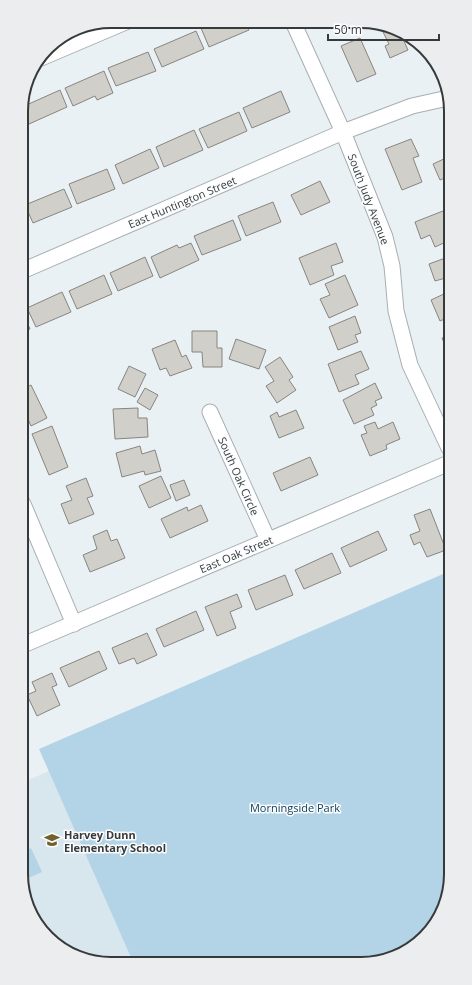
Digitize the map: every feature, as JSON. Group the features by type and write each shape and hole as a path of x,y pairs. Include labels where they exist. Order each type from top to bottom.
{"street":[{"name":"South Judy Avenue","path":"296,28 343,132 385,237 392,266 396,312 410,365 444,437"},
{"path":"54,50 86,32"},
{"name":"East Huntington Street","path":"28,268 343,132 412,106 443,99"},
{"name":"South Oak Circle","path":"210,412 268,540"},
{"name":"East Oak Street","path":"28,643 444,465"},
{"path":"28,516 74,624"}],"shaded area":[{"name":"Harvey Dunn Elementary School","path":"49,771 131,957 106,957 84,953 65,943 52,933 39,915 34,906 31,895 28,874 28,780"}],"green space":[{"name":"Morningside Park","path":"444,574 444,879 438,906 427,924 420,933 407,943 388,953 361,957 131,957 39,749"},
{"path":"31,848 42,872 28,878 28,874 28,850"}],"building":[{"path":"201,28 248,28 249,30 209,47"},
{"path":"196,31 204,49 162,67 154,49"},
{"path":"382,31 388,32 403,40 408,50 390,58 385,46 389,44"},
{"path":"360,38 376,74 357,82 341,46"},
{"path":"148,52 156,71 116,86 108,68"},
{"path":"104,71 113,93 97,100 95,96 73,106 65,88"},
{"path":"60,90 67,107 29,124 28,104"},
{"path":"281,91 290,112 252,128 243,108"},
{"path":"239,112 247,131 208,148 199,129"},
{"path":"194,130 203,150 164,167 156,147"},
{"path":"411,139 419,156 413,158 422,182 402,190 385,149"},
{"path":"150,149 159,168 123,184 115,165"},
{"path":"444,159 444,178 440,180 433,164"},
{"path":"107,169 115,189 77,204 69,184"},
{"path":"320,181 330,202 301,215 291,195"},
{"path":"64,189 72,207 33,223 28,212 28,204"},
{"path":"273,202 281,222 246,236 238,216"},
{"path":"444,211 444,243 435,247 430,235 421,239 415,222"},
{"path":"233,220 241,240 202,255 194,236"},
{"path":"191,243 199,260 160,278 151,257 177,245 179,248"},
{"path":"336,243 343,262 331,266 334,275 310,285 299,258"},
{"path":"145,257 153,276 118,291 110,273"},
{"path":"444,258 444,278 435,281 429,264"},
{"path":"104,275 112,294 77,309 69,291"},
{"path":"345,275 358,305 329,318 320,299 330,295 325,284"},
{"path":"62,292 71,312 36,327 28,308"},
{"path":"444,294 444,319 440,321 431,300"},
{"path":"355,316 361,333 355,335 358,342 338,350 329,327"},
{"path":"192,331 217,331 217,348 222,348 222,367 203,367 202,352 192,352"},
{"path":"236,339 266,350 259,369 229,359"},
{"path":"175,340 182,357 186,355 192,368 170,376 166,368 160,370 152,349"},
{"path":"361,351 369,369 355,375 359,384 339,392 328,364"},
{"path":"280,357 293,377 289,380 296,390 277,403 266,386 274,381 265,367"},
{"path":"129,366 146,374 135,397 118,389"},
{"path":"375,383 382,398 375,401 377,405 371,408 374,415 354,424 343,400"},
{"path":"31,385 47,418 31,426 28,419 28,386"},
{"path":"145,388 158,395 150,410 137,402"},
{"path":"138,408 138,418 147,418 148,437 115,439 113,409"},
{"path":"296,410 304,428 279,438 270,416 277,412 279,417"},
{"path":"375,422 378,429 393,422 400,439 386,445 387,449 370,456 361,435 367,433 364,426"},
{"path":"52,426 68,467 49,475 32,434"},
{"path":"140,446 142,454 155,450 161,471 145,475 144,471 122,477 116,453"},
{"path":"310,457 318,475 281,491 273,473"},
{"path":"161,476 171,498 149,508 139,486"},
{"path":"86,478 93,496 87,498 94,514 69,524 61,504 72,500 66,486"},
{"path":"184,480 190,495 176,501 170,485"},
{"path":"201,505 208,521 170,538 161,519 187,507 188,511"},
{"path":"430,509 444,545 444,551 427,557 420,542 414,545 410,535 420,531 414,515"},
{"path":"107,530 111,541 117,539 125,558 90,572 83,555 97,549 93,536"},
{"path":"378,531 387,550 350,567 341,548"},
{"path":"332,553 341,573 304,589 295,570"},
{"path":"285,575 293,595 256,610 248,590"},
{"path":"237,594 242,607 230,612 236,628 217,636 205,607"},
{"path":"196,611 204,630 164,647 156,629"},
{"path":"147,633 157,655 137,664 134,658 119,664 112,648"},
{"path":"99,651 107,669 69,687 60,668"},
{"path":"52,673 57,685 52,687 60,705 37,716 28,697 28,695 36,691 32,682"}],"place":[{"name":"Harvey Dunn Elementary School","path":"52,840"}]}
